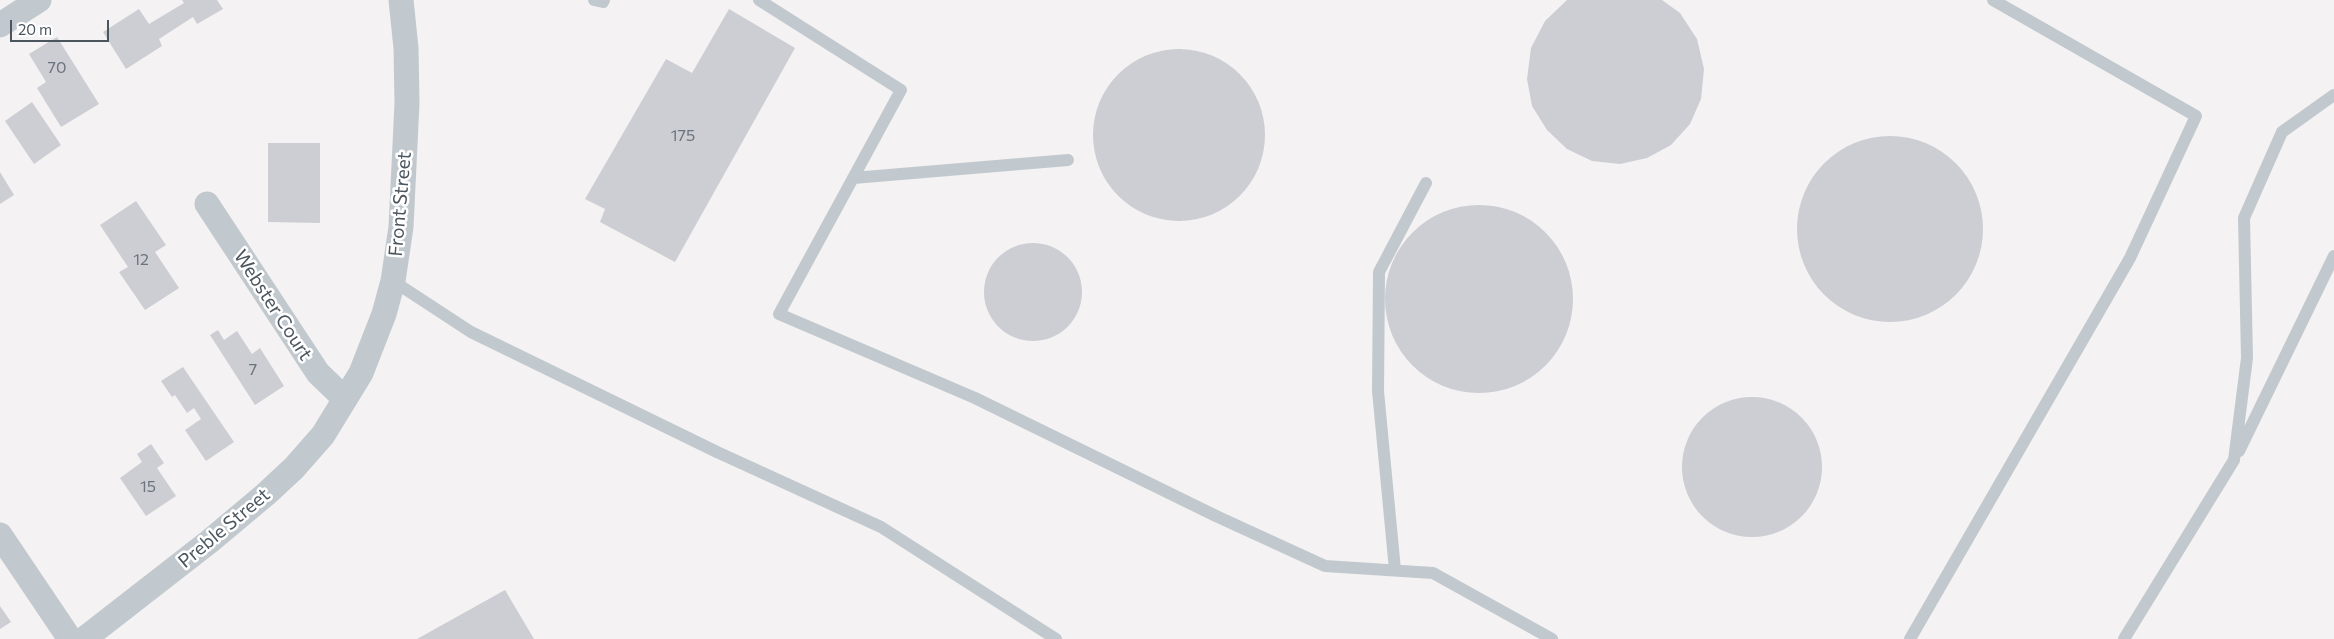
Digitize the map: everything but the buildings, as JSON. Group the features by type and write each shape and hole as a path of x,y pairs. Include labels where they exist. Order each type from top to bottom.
{"street":[{"path":"0,25 39,0"},
{"name":"Front Street","path":"345,399 361,373 373,344 393,282 401,227 407,104 406,48 401,0"},
{"name":"Webster Court","path":"207,204 318,372 345,399"},
{"name":"Preble Street","path":"84,639 210,541 266,494 294,468 323,435 345,399"},
{"path":"0,535 70,639"}],"lane":[{"path":"594,0 603,2 604,0"},
{"path":"759,0 901,90 779,314 975,398 1216,516 1325,566 1433,573 1552,639"},
{"path":"1910,639 2130,258 2196,116 1993,0"},
{"path":"2234,460 2247,358 2244,218 2282,132 2334,95"},
{"path":"853,178 1068,160"},
{"path":"1395,570 1378,391 1379,272 1426,183"},
{"path":"2124,639 2234,460 2334,256"},
{"path":"393,282 471,332 717,452 881,527 1056,639"}]}
